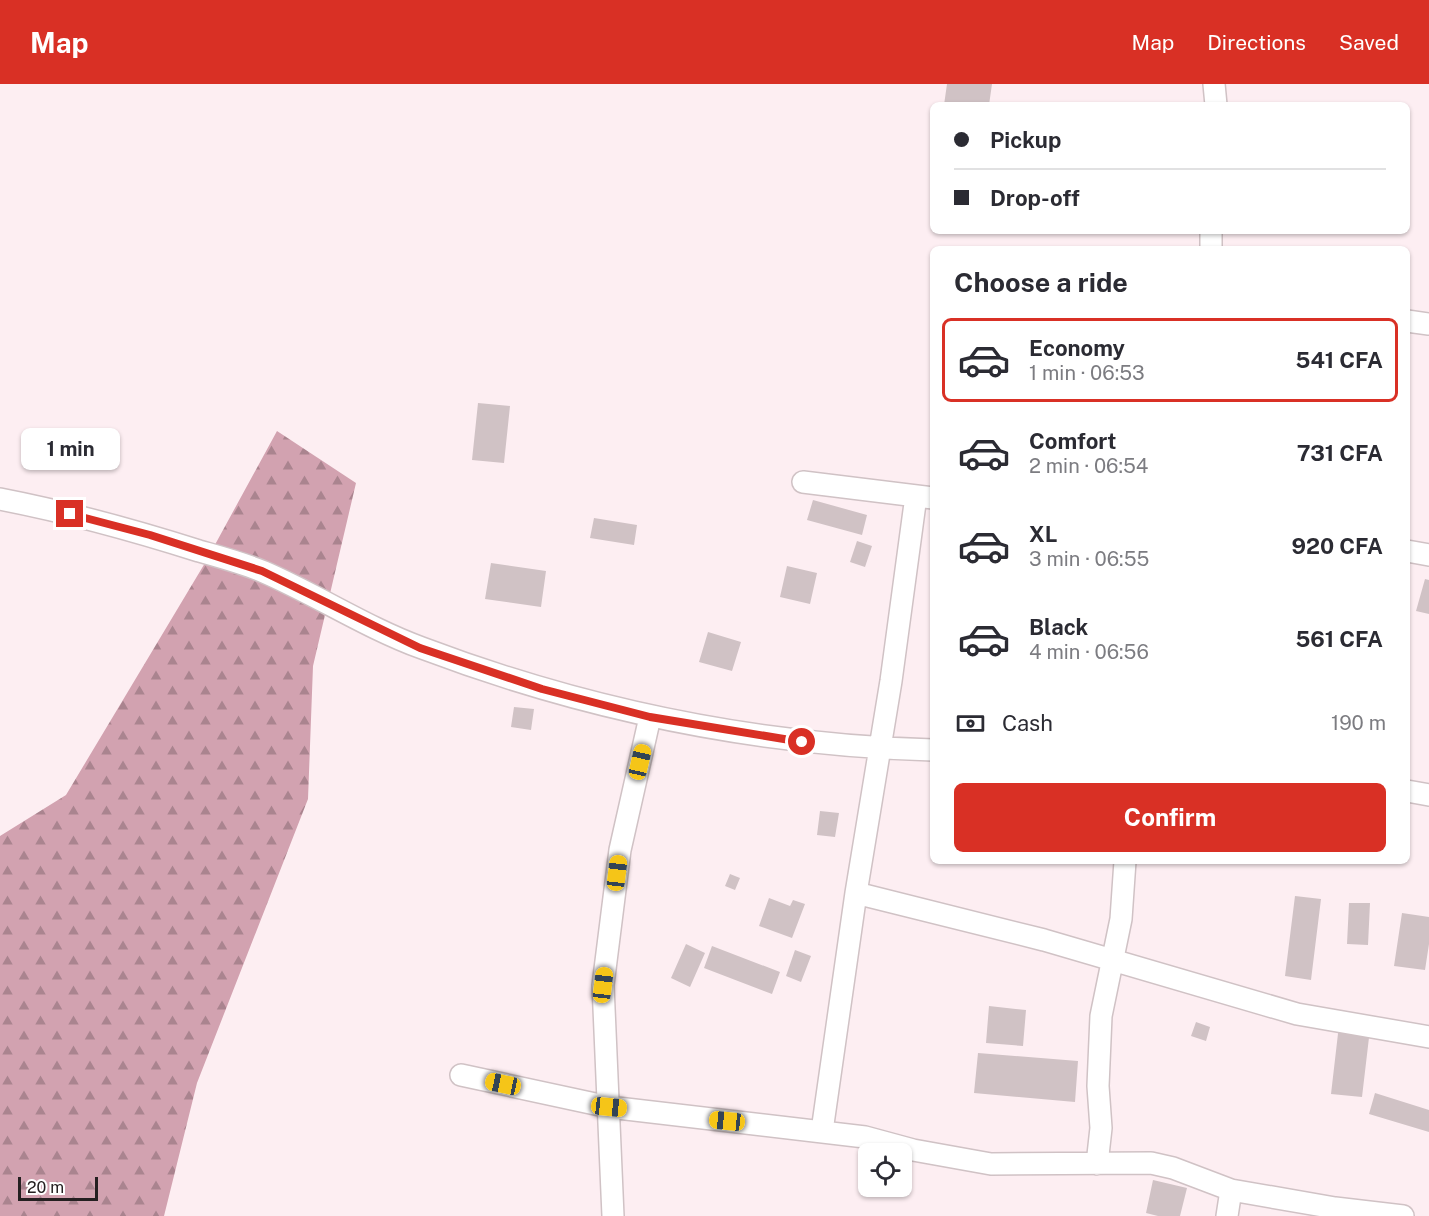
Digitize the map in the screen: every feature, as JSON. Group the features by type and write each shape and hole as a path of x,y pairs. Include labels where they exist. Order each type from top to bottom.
{"street":[{"path":"1214,84 1216,102"},
{"path":"1410,321 1429,324"},
{"path":"803,482 925,497 879,746 822,1131"},
{"path":"0,498 150,535 262,571 420,648 542,689 650,717 802,742 930,750"},
{"path":"1410,552 1429,555"},
{"path":"613,1216 603,985 620,850 650,717"},
{"path":"1410,792 1429,795"},
{"path":"1097,1164 1101,1128 1098,1086 1101,1016 1121,919 1125,864"},
{"path":"856,893 1044,940 1297,1014 1429,1036"},
{"path":"461,1075 609,1107 866,1137 912,1150 991,1164 1151,1163 1173,1168 1231,1190 1335,1208 1403,1216"},
{"path":"1227,1216 1231,1190"}],"green space":[{"path":"277,431 356,483 313,666 308,799 197,1083 164,1216 0,1216 0,836 66,795 205,563"}],"building":[{"path":"947,84 992,84 989,102 944,102"},
{"path":"478,403 510,406 504,463 472,460"},
{"path":"813,500 867,515 862,535 807,520"},
{"path":"594,518 637,525 634,545 590,538"},
{"path":"857,541 872,546 865,567 850,562"},
{"path":"491,563 546,571 541,607 485,599"},
{"path":"787,566 817,573 810,604 780,597"},
{"path":"1425,579 1429,580 1429,614 1416,611"},
{"path":"708,632 741,642 732,671 699,662"},
{"path":"514,707 534,709 531,730 511,727"},
{"path":"820,811 839,813 835,837 817,835"},
{"path":"730,874 740,878 735,890 725,886"},
{"path":"1295,896 1321,899 1311,980 1285,976"},
{"path":"769,898 790,906 793,900 805,904 792,938 759,926"},
{"path":"1349,903 1370,903 1368,945 1347,944"},
{"path":"1402,913 1429,917 1429,944 1425,970 1394,966"},
{"path":"686,944 705,953 690,987 671,978"},
{"path":"712,946 780,972 772,994 704,968"},
{"path":"795,950 811,956 801,982 786,976"},
{"path":"989,1006 1026,1010 1023,1046 986,1043"},
{"path":"1196,1022 1210,1027 1206,1041 1191,1036"},
{"path":"1339,1025 1370,1029 1362,1097 1331,1094"},
{"path":"978,1053 1078,1061 1075,1102 974,1093"},
{"path":"1375,1093 1429,1110 1429,1132 1369,1114"},
{"path":"1153,1180 1187,1188 1180,1216 1158,1216 1146,1213"}],"route":[{"path":"70,514 150,535 262,571 420,648 542,689 650,717 802,742"}]}
